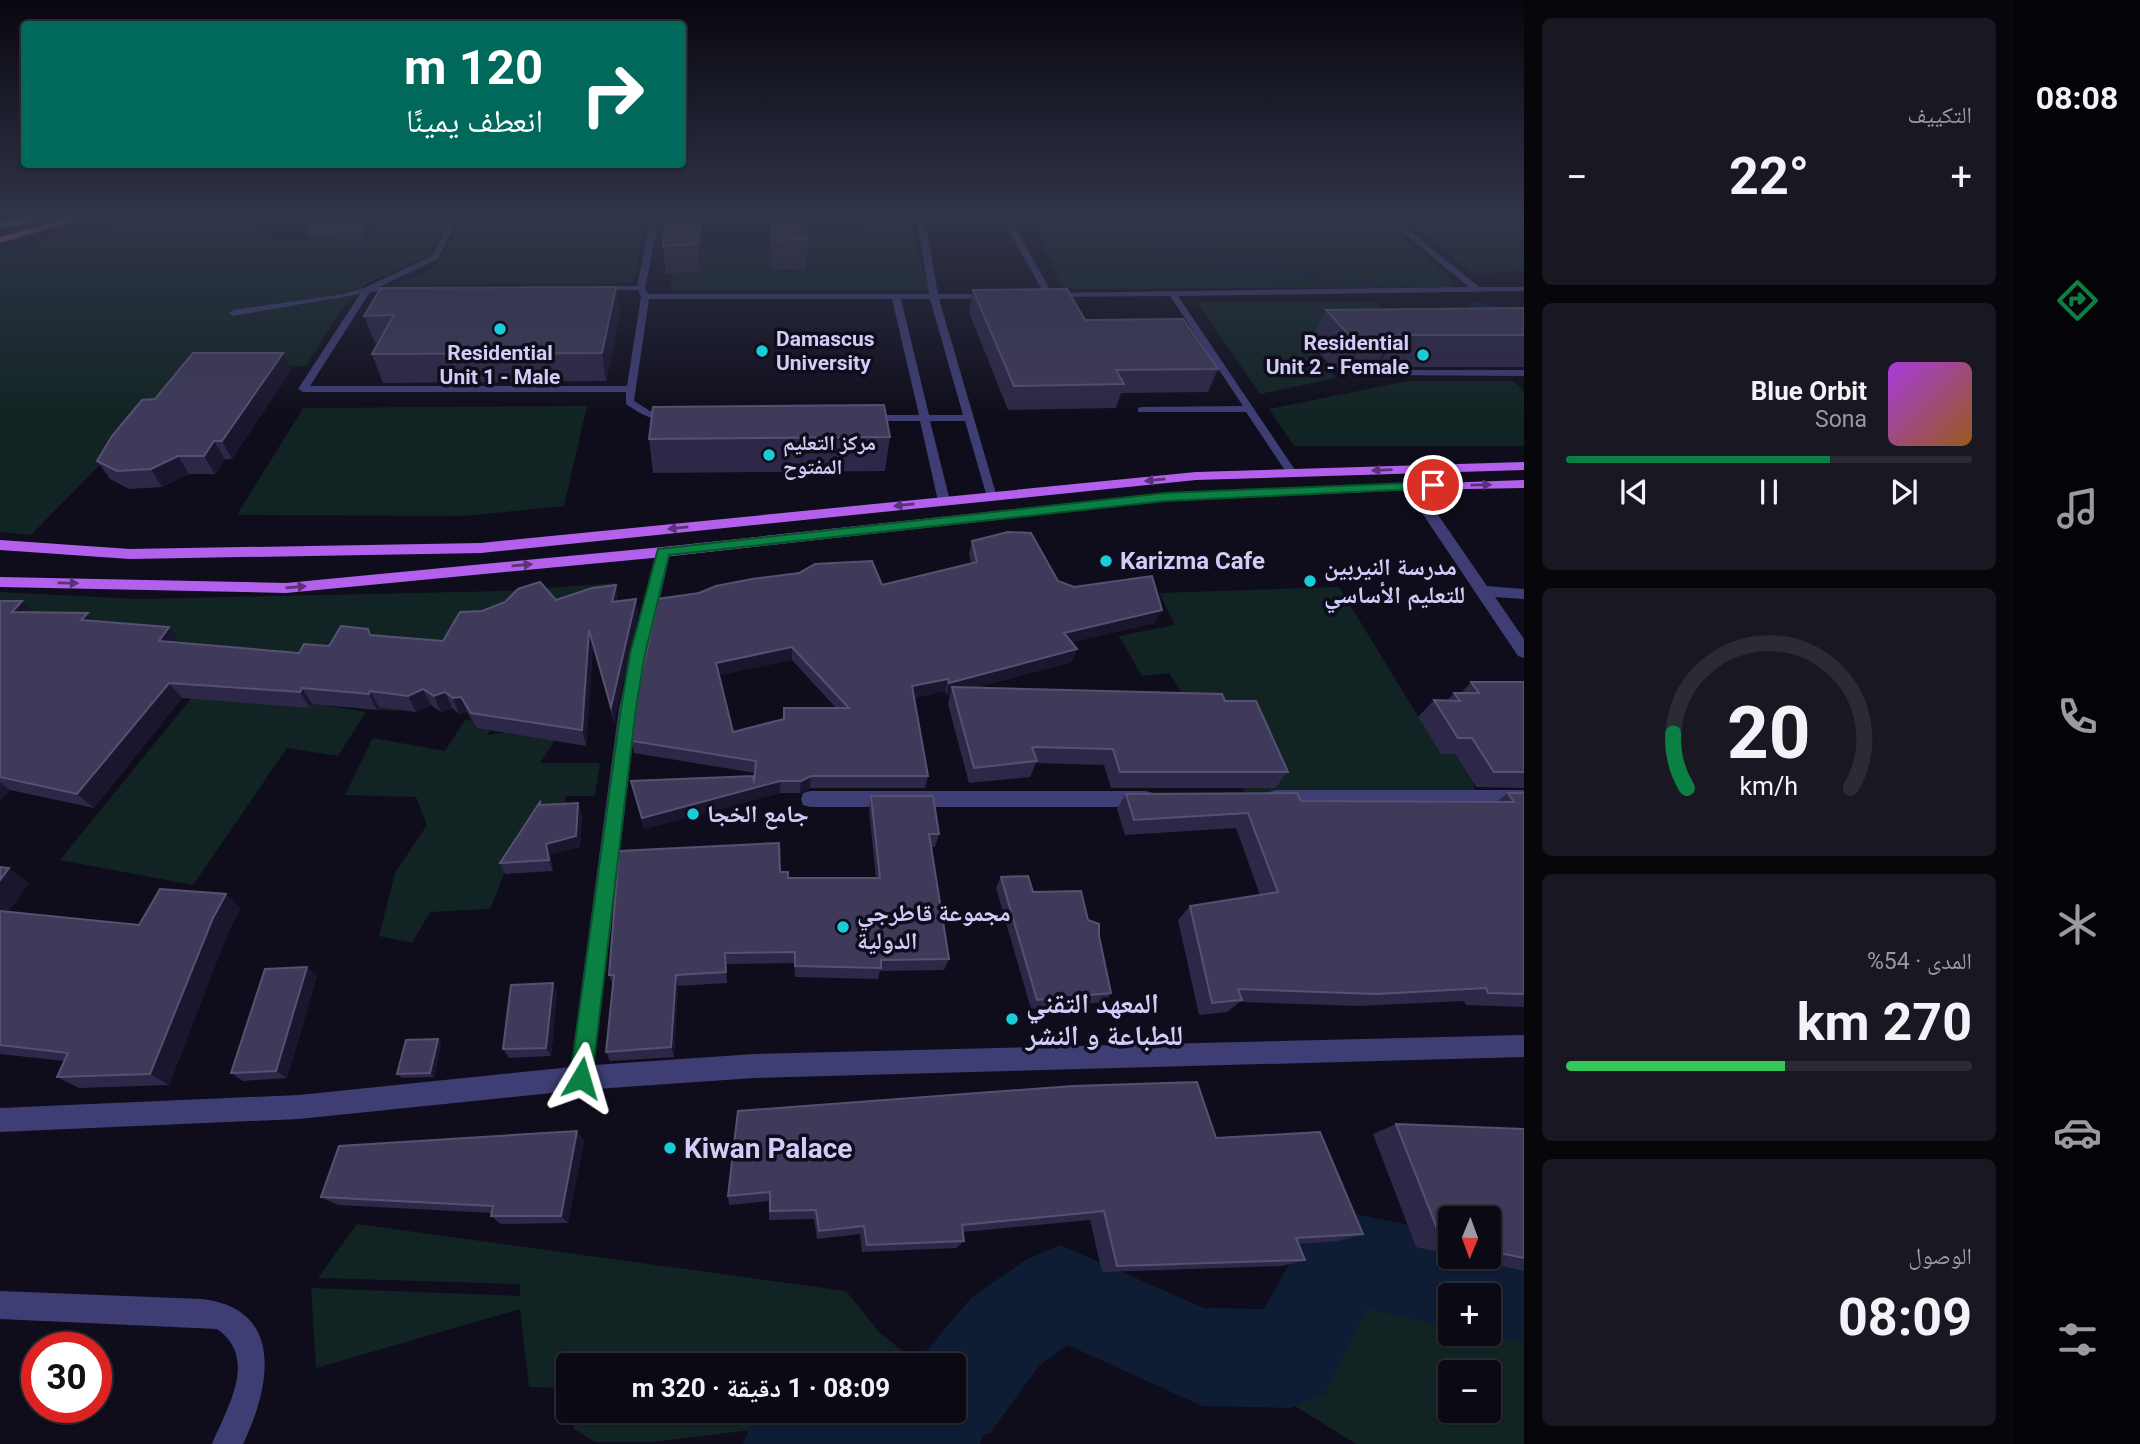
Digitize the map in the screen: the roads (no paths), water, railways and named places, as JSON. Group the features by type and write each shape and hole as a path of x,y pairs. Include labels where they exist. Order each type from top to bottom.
{"main road":[{"path":"0,545 130,554 481,548 1196,476 1524,466"},
{"path":"0,582 285,588 663,552 1117,501 1411,486 1524,484"}],"street":[{"path":"1411,486 1524,652"},
{"path":"581,1078 628,708 663,552"},
{"path":"1481,591 1524,594"},
{"path":"1258,799 1524,798"},
{"path":"810,799 1160,799"},
{"path":"0,1120 299,1107 581,1078 754,1066 1524,1046"},
{"path":"0,1305 202,1312 225,1317 242,1333 252,1355 251,1386 241,1419 227,1444"}],"lane":[{"path":"233,313 345,296 383,282"},
{"path":"645,282 629,402 647,414 674,418"},
{"path":"931,282 992,497"},
{"path":"1042,282 1049,295"},
{"path":"1469,282 1478,290"},
{"path":"586,288 643,292 897,297 998,296"},
{"path":"367,290 408,289"},
{"path":"1036,295 1524,289"},
{"path":"367,290 303,389 632,389"},
{"path":"1514,290 1524,298"},
{"path":"1172,294 1292,473"},
{"path":"897,297 944,501"},
{"path":"1378,373 1524,373"},
{"path":"1141,410 1249,409"},
{"path":"855,418 969,418"}],"waterway":[{"path":"1350,282 1396,290"},
{"path":"1473,305 1524,314"},
{"path":"966,1382 1005,1332 1060,1292 1202,1357 1290,1359 1344,1258 1524,1295"},
{"path":"795,1444 930,1428 934,1423"}],"place":[{"name":"Residential Unit 1 - Male","path":"500,329"},
{"name":"Damascus University","path":"762,351"},
{"name":"Residential Unit 2 - Female","path":"1423,355"},
{"name":"مركز التعليم المفتوح","path":"769,455"},
{"name":"Karizma Cafe","path":"1106,561"},
{"name":"مدرسة النيربين للتعليم الأساسي","path":"1310,581"},
{"name":"جامع الخجا","path":"693,814"},
{"name":"مجموعة قاطرجي الدولية","path":"843,927"},
{"name":"المعهد التقني للطباعة و النشر","path":"1012,1019"},
{"name":"Kiwan Palace","path":"670,1148"}]}
